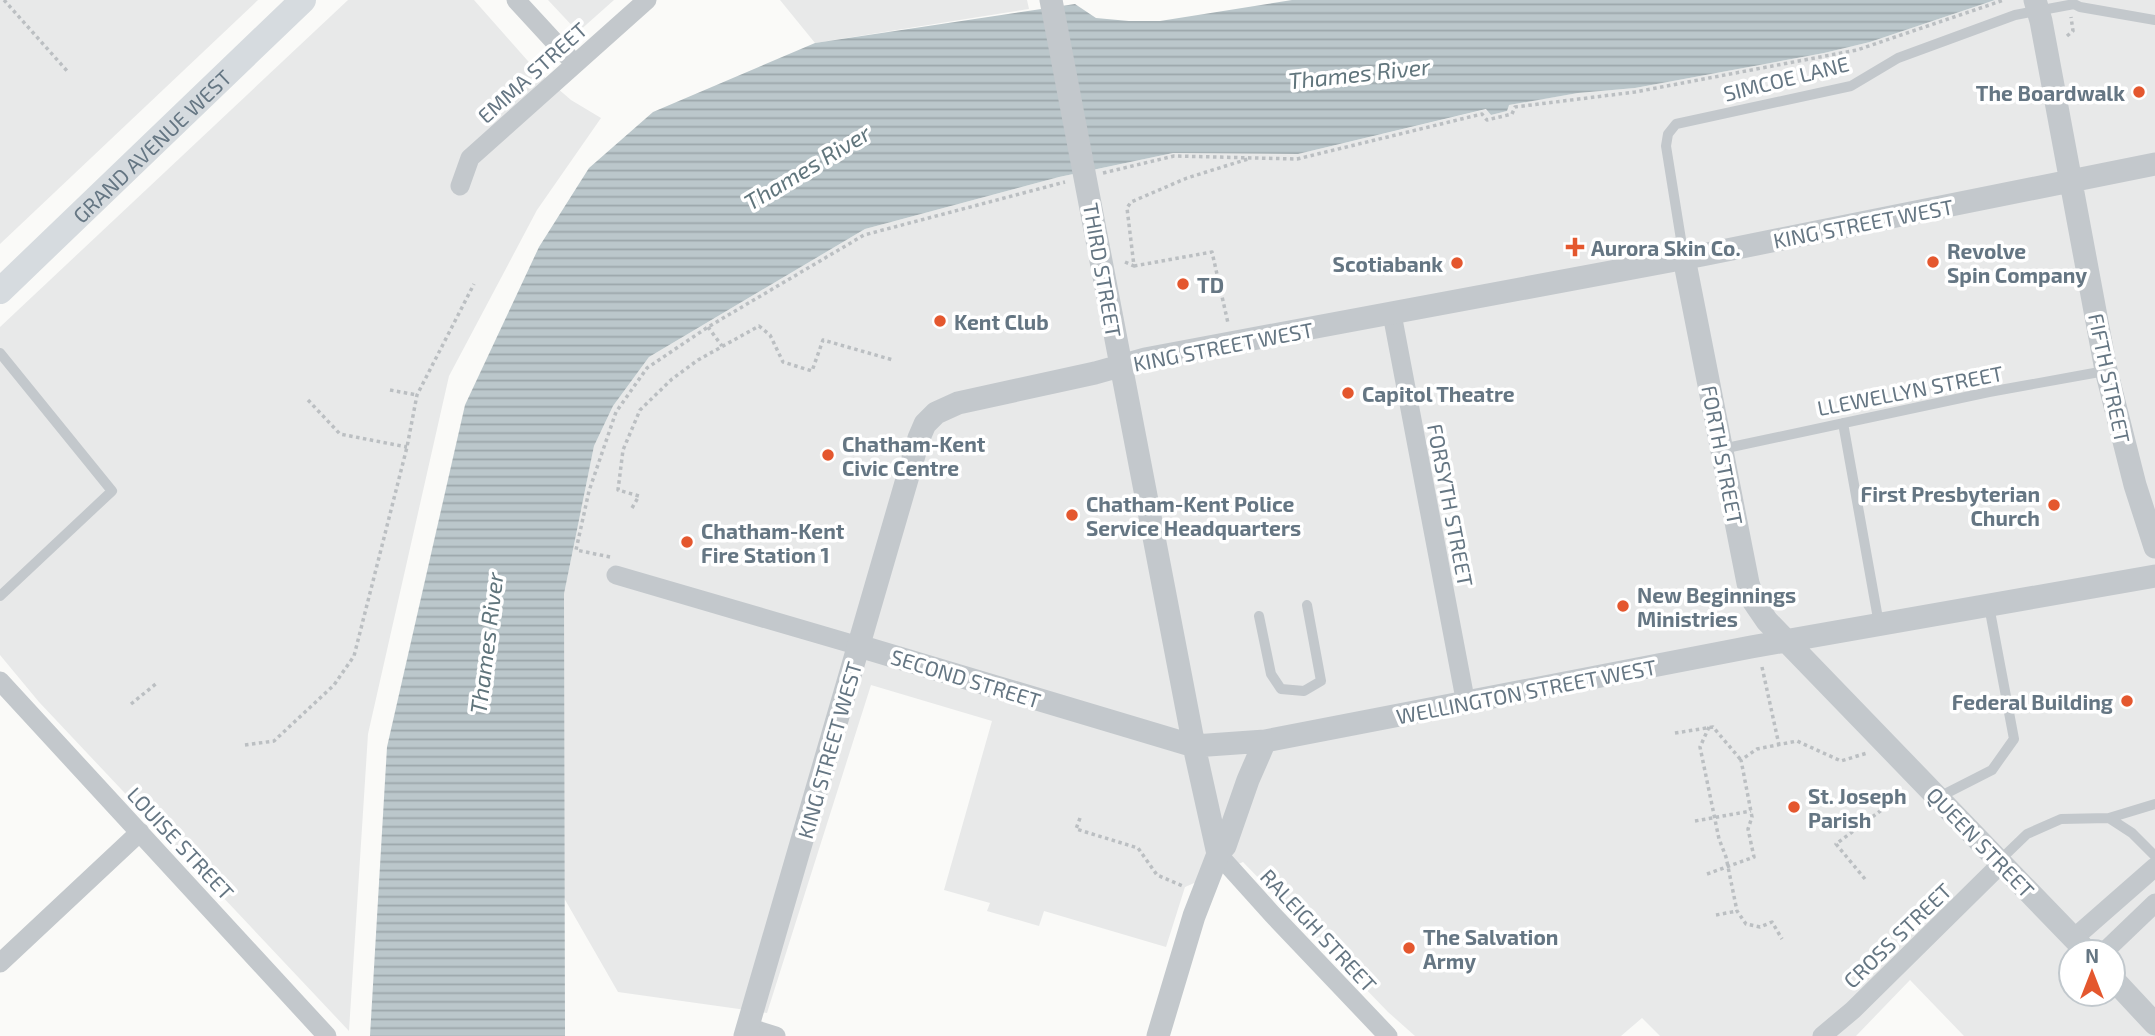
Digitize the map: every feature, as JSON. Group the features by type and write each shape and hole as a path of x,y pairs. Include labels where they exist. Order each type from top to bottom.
{"main road":[{"name":"GRAND AVENUE WEST","path":"0,291 303,0"}],"street":[{"path":"516,0 574,62"},
{"name":"EMMA STREET","path":"460,186 470,158 646,0"},
{"name":"THIRD STREET","path":"1051,0 1194,746"},
{"name":"FIFTH STREET","path":"2038,11 2106,370 2134,485 2155,547"},
{"name":"KING STREET WEST","path":"746,1032 925,424 936,413 958,403 1145,359 1684,258 2071,183 2092,176 2155,164"},
{"name":"FORTH STREET","path":"1684,258 1748,583 1754,601 1767,621 1787,640"},
{"name":"FORSYTH STREET","path":"1392,314 1466,704"},
{"name":"SECOND STREET","path":"616,575 1194,746"},
{"name":"WELLINGTON STREET WEST","path":"1194,746 1265,741 1787,640 2155,576"},
{"name":"QUEEN STREET","path":"1787,640 2073,938"},
{"name":"LOUISE STREET","path":"0,681 327,1036"},
{"path":"1158,1036 1194,916 1219,854 1225,846 1265,741"},
{"path":"1194,746 1219,854"},
{"path":"0,963 140,832"},
{"name":"RALEIGH STREET","path":"1219,854 1388,1036"},
{"name":"CROSS STREET","path":"1822,1036 1853,1010 2001,862"},
{"path":"2087,938 2155,867"},
{"path":"2119,938 2155,903"},
{"path":"2127,994 2155,1024"},
{"path":"746,1032 776,1036"}],"lane":[{"name":"SIMCOE LANE","path":"1684,258 1666,146 1668,134 1676,124 1851,86 1898,58 2015,15 2074,4 2155,20"},
{"path":"0,353 112,491 0,596"},
{"name":"LLEWELLYN STREET","path":"1722,449 2106,370"},
{"path":"1843,423 1879,624"},
{"path":"1939,797 1992,770 2014,739 1989,605"},
{"path":"1259,616 1271,674 1281,690 1304,691 1321,681 1307,606"},
{"path":"2001,862 2027,834 2061,819 2109,818 2155,804"},
{"path":"2109,818 2132,833 2155,856"}],"path":[{"path":"4,0 68,72"},
{"path":"1093,175 1174,156 1297,159 1482,114 1487,120 1512,114 1515,107 1635,92 1857,50 2004,0"},
{"path":"1133,266 1127,208 1131,201 1187,178 1252,158"},
{"path":"616,575 612,557 576,550 589,491 615,412 647,368 709,327 864,235 1067,181"},
{"path":"1125,262 1133,266 1212,252 1228,323"},
{"path":"245,745 274,741 334,685 354,656 407,447 417,395 474,284"},
{"path":"632,509 639,496 618,490 623,450 640,410 672,379 722,346 759,326 770,335 783,362 812,371 823,340 893,360"},
{"path":"709,327 722,346"},
{"path":"390,390 417,395"},
{"path":"308,400 340,434 407,447"},
{"path":"1762,667 1779,745"},
{"path":"131,704 156,683"},
{"path":"1709,727 1700,747 1737,911 1746,924 1760,926 1772,922 1782,939"},
{"path":"1675,733 1713,727 1741,760 1752,817 1748,829 1754,858 1707,874"},
{"path":"1741,760 1757,749 1797,741 1841,761 1867,753"},
{"path":"1864,879 1836,844 1903,794"},
{"path":"1695,821 1751,811"},
{"path":"1080,818 1076,829 1138,848 1157,875 1187,888"},
{"path":"1716,915 1737,911"}],"shaded area":[{"path":"0,0 258,0 0,244"},
{"path":"348,0 474,0 535,69 571,100 601,118 537,210 449,376 368,734 349,1031 39,702 0,655 0,327"},
{"path":"548,0 614,0 578,32"},
{"path":"780,0 1027,0 1029,9 815,43"},
{"path":"1995,0 2155,0 2155,1036 1964,1036 1910,980 1856,1036 1660,1036 1642,1018 1621,1036 1415,1036 1388,1012 1243,862 1185,887 1166,947 1044,911 1039,926 987,911 990,903 944,890 992,721 871,685 767,1013 618,992 564,898 564,594 594,446 613,406 649,357 865,229 1059,177 1173,153 1298,154 1487,109 1491,115 1507,111 1508,105 1578,93 1635,88 1870,42"}],"water":[{"name":"Thames River","path":"1292,0 1995,0 1870,42 1824,53 1635,88 1578,93 1509,105 1507,111 1491,115 1486,109 1298,154 1173,153 1059,177 865,229 649,357 613,406 594,446 564,594 565,1036 370,1036 387,747 465,405 539,247 589,168 653,112 815,43 1075,4 1096,18 1160,21"}],"place":[{"name":"The Boardwalk","path":"2139,92"},
{"name":"Aurora Skin Co.","path":"1575,247"},
{"name":"Revolve Spin Company","path":"1933,262"},
{"name":"Scotiabank","path":"1457,263"},
{"name":"TD","path":"1183,284"},
{"name":"Kent Club","path":"940,321"},
{"name":"Capitol Theatre","path":"1348,393"},
{"name":"Chatham-Kent Civic Centre","path":"828,455"},
{"name":"First Presbyterian Church","path":"2054,505"},
{"name":"Chatham-Kent Police Service Headquarters","path":"1072,515"},
{"name":"Chatham-Kent Fire Station 1","path":"687,542"},
{"name":"New Beginnings Ministries","path":"1623,606"},
{"name":"Federal Building","path":"2127,701"},
{"name":"St. Joseph Parish","path":"1794,807"},
{"name":"The Salvation Army","path":"1409,948"}]}
